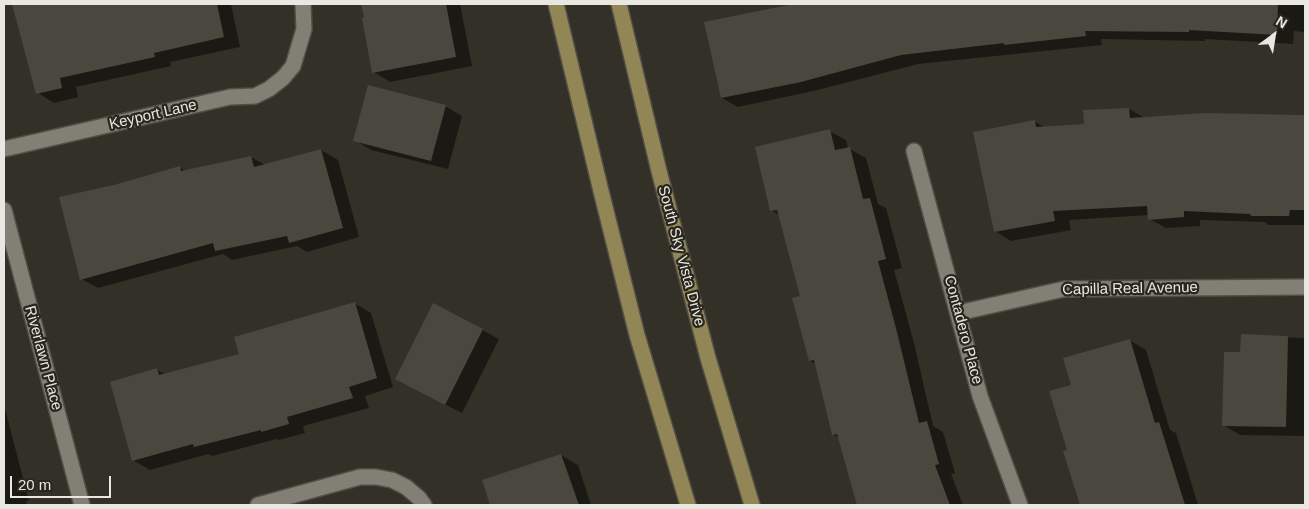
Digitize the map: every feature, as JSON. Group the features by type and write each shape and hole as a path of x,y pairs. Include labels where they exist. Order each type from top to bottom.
{"main road":[{"path":"556,4 637,335 688,505"},
{"name":"South Sky Vista Drive","path":"619,4 659,171 706,349 752,505"}],"street":[{"name":"Keyport Lane","path":"4,149 230,97 255,96 269,89 283,78 293,66 304,29 303,4"},
{"name":"Contadero Place","path":"914,151 980,396 1020,505"},
{"name":"Riverlawn Place","path":"4,210 82,505"},
{"name":"Capilla Real Avenue","path":"958,313 1064,289 1305,288"},
{"path":"258,505 360,477 392,480 419,498 424,505"}],"building":[{"path":"12,4 217,4 224,37 154,53 155,57 60,78 62,88 36,94"},
{"path":"361,4 446,4 456,57 372,73"},
{"path":"793,4 1278,4 1277,35 1189,30 1189,32 1085,31 1086,36 901,55 801,82 721,98 704,22"},
{"path":"368,85 446,105 431,161 353,141"},
{"path":"1129,108 1130,118 1206,113 1305,115 1305,210 1290,210 1289,216 1251,216 1250,214 1184,211 1184,217 1148,220 1147,206 1053,211 1055,221 994,232 973,132 1035,120 1036,127 1084,124 1083,110"},
{"path":"830,129 835,150 850,147 863,199 870,198 886,259 878,261 919,423 927,421 939,464 935,465 950,505 857,505 837,434 832,435 814,360 809,361 792,298 800,296 777,210 770,211 755,147"},
{"path":"321,149 343,228 289,243 287,236 215,251 213,243 80,280 59,197 114,185 180,166 181,171 251,156 254,167"},
{"path":"355,302 377,378 349,387 353,398 287,417 289,424 261,432 261,430 194,447 193,444 132,461 110,382 157,368 159,375 239,354 234,337"},
{"path":"433,303 483,329 445,405 395,379"},
{"path":"1241,334 1288,336 1286,427 1222,426 1224,352 1240,352"},
{"path":"1130,339 1155,423 1159,422 1185,505 1080,505 1063,451 1067,450 1049,391 1071,385 1063,358"},
{"path":"561,454 579,505 490,505 482,480"}]}
